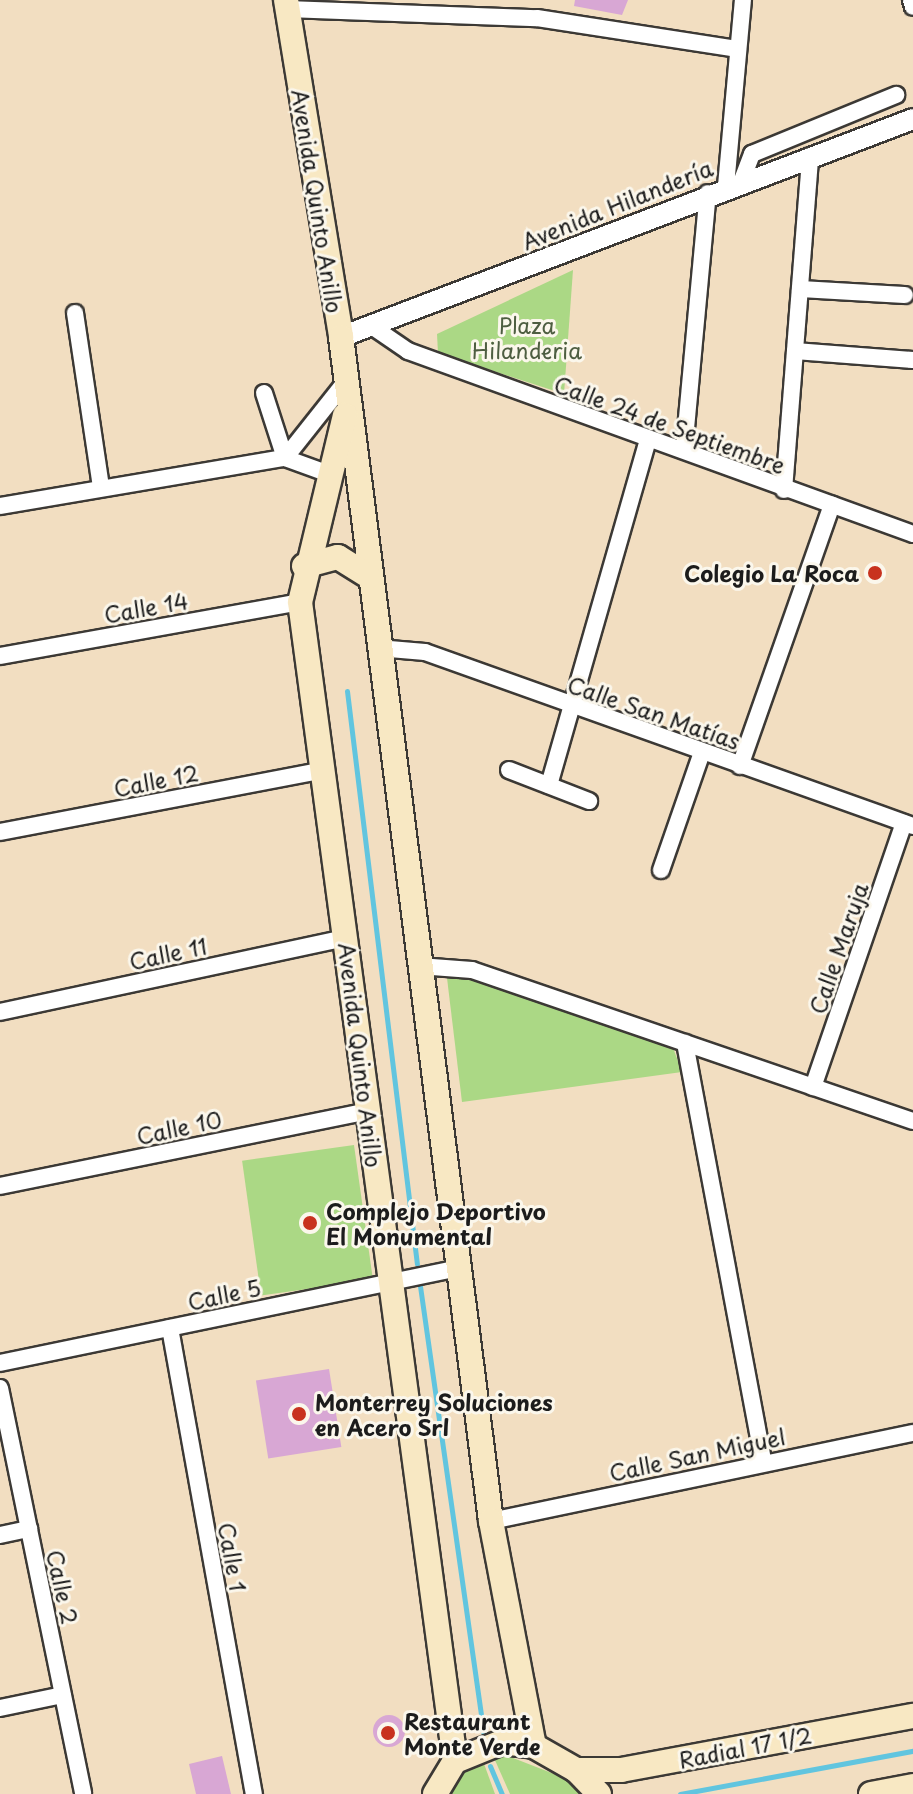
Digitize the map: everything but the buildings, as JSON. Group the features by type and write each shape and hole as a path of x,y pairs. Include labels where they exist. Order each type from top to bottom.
{"main road":[{"name":"Avenida Quinto Anillo","path":"286,4 341,337 368,576 491,1521 534,1746"},
{"name":"Avenida Quinto Anillo","path":"347,392 304,566 300,602 455,1761"},
{"path":"304,566 338,557 368,576"},
{"name":"Radial 17 1/2","path":"576,1770 621,1770 913,1716"},
{"path":"432,1791 455,1761 477,1746 534,1746 576,1770 599,1794"},
{"path":"871,1794 913,1786"}],"street":[{"path":"536,0 537,18"},
{"path":"684,450 725,186 743,0"},
{"path":"911,0 913,7"},
{"path":"286,4 537,18 737,49"},
{"path":"725,186 752,154 896,95"},
{"name":"Avenida Hilandería","path":"341,337 373,327 725,186 913,119"},
{"path":"784,490 810,156"},
{"path":"800,289 905,295"},
{"path":"75,313 101,488"},
{"name":"Calle 24 de Septiembre","path":"373,327 408,351 684,450 784,490 913,534"},
{"path":"795,351 913,360"},
{"path":"285,458 347,392"},
{"path":"264,393 285,458"},
{"path":"549,785 574,708 648,439"},
{"path":"0,506 285,458 329,474"},
{"path":"740,766 832,505"},
{"name":"Calle 14","path":"0,656 300,602"},
{"name":"Calle San Matías","path":"378,648 425,652 574,708 908,825"},
{"path":"661,870 702,752"},
{"path":"509,770 589,801"},
{"name":"Calle 12","path":"0,832 321,771"},
{"name":"Calle Maruja","path":"813,1087 908,825"},
{"name":"Calle 11","path":"0,1012 346,938"},
{"path":"419,966 472,970 913,1121"},
{"path":"685,1043 763,1461"},
{"name":"Calle 10","path":"0,1186 367,1111"},
{"name":"Calle 5","path":"0,1363 458,1268"},
{"name":"Calle 1","path":"170,1328 254,1794"},
{"name":"Calle 2","path":"0,1388 83,1794"},
{"name":"Calle San Miguel","path":"491,1521 763,1461 913,1433"},
{"path":"0,1535 29,1529"},
{"path":"0,1708 63,1695"}],"green space":[{"name":"Plaza Hilanderia","path":"573,270 564,394 438,353 437,334"},
{"path":"447,978 489,980 672,1045 682,1072 462,1102"},
{"name":"Complejo Deportivo El Monumental","path":"354,1145 373,1280 261,1295 242,1161"},
{"path":"508,1756 562,1777 586,1794 510,1794 494,1758"},
{"path":"483,1761 495,1794 442,1794 456,1772"}],"waterway":[{"path":"347,691 417,1264"},
{"path":"420,1286 484,1736"},
{"path":"680,1794 913,1751"},
{"path":"490,1766 502,1794"}],"place":[{"name":"Colegio La Roca","path":"875,573"},
{"name":"Complejo Deportivo El Monumental","path":"310,1223"},
{"name":"Monterrey Soluciones en Acero Srl","path":"299,1414"},
{"name":"Restaurant Monte Verde","path":"388,1733"}]}
